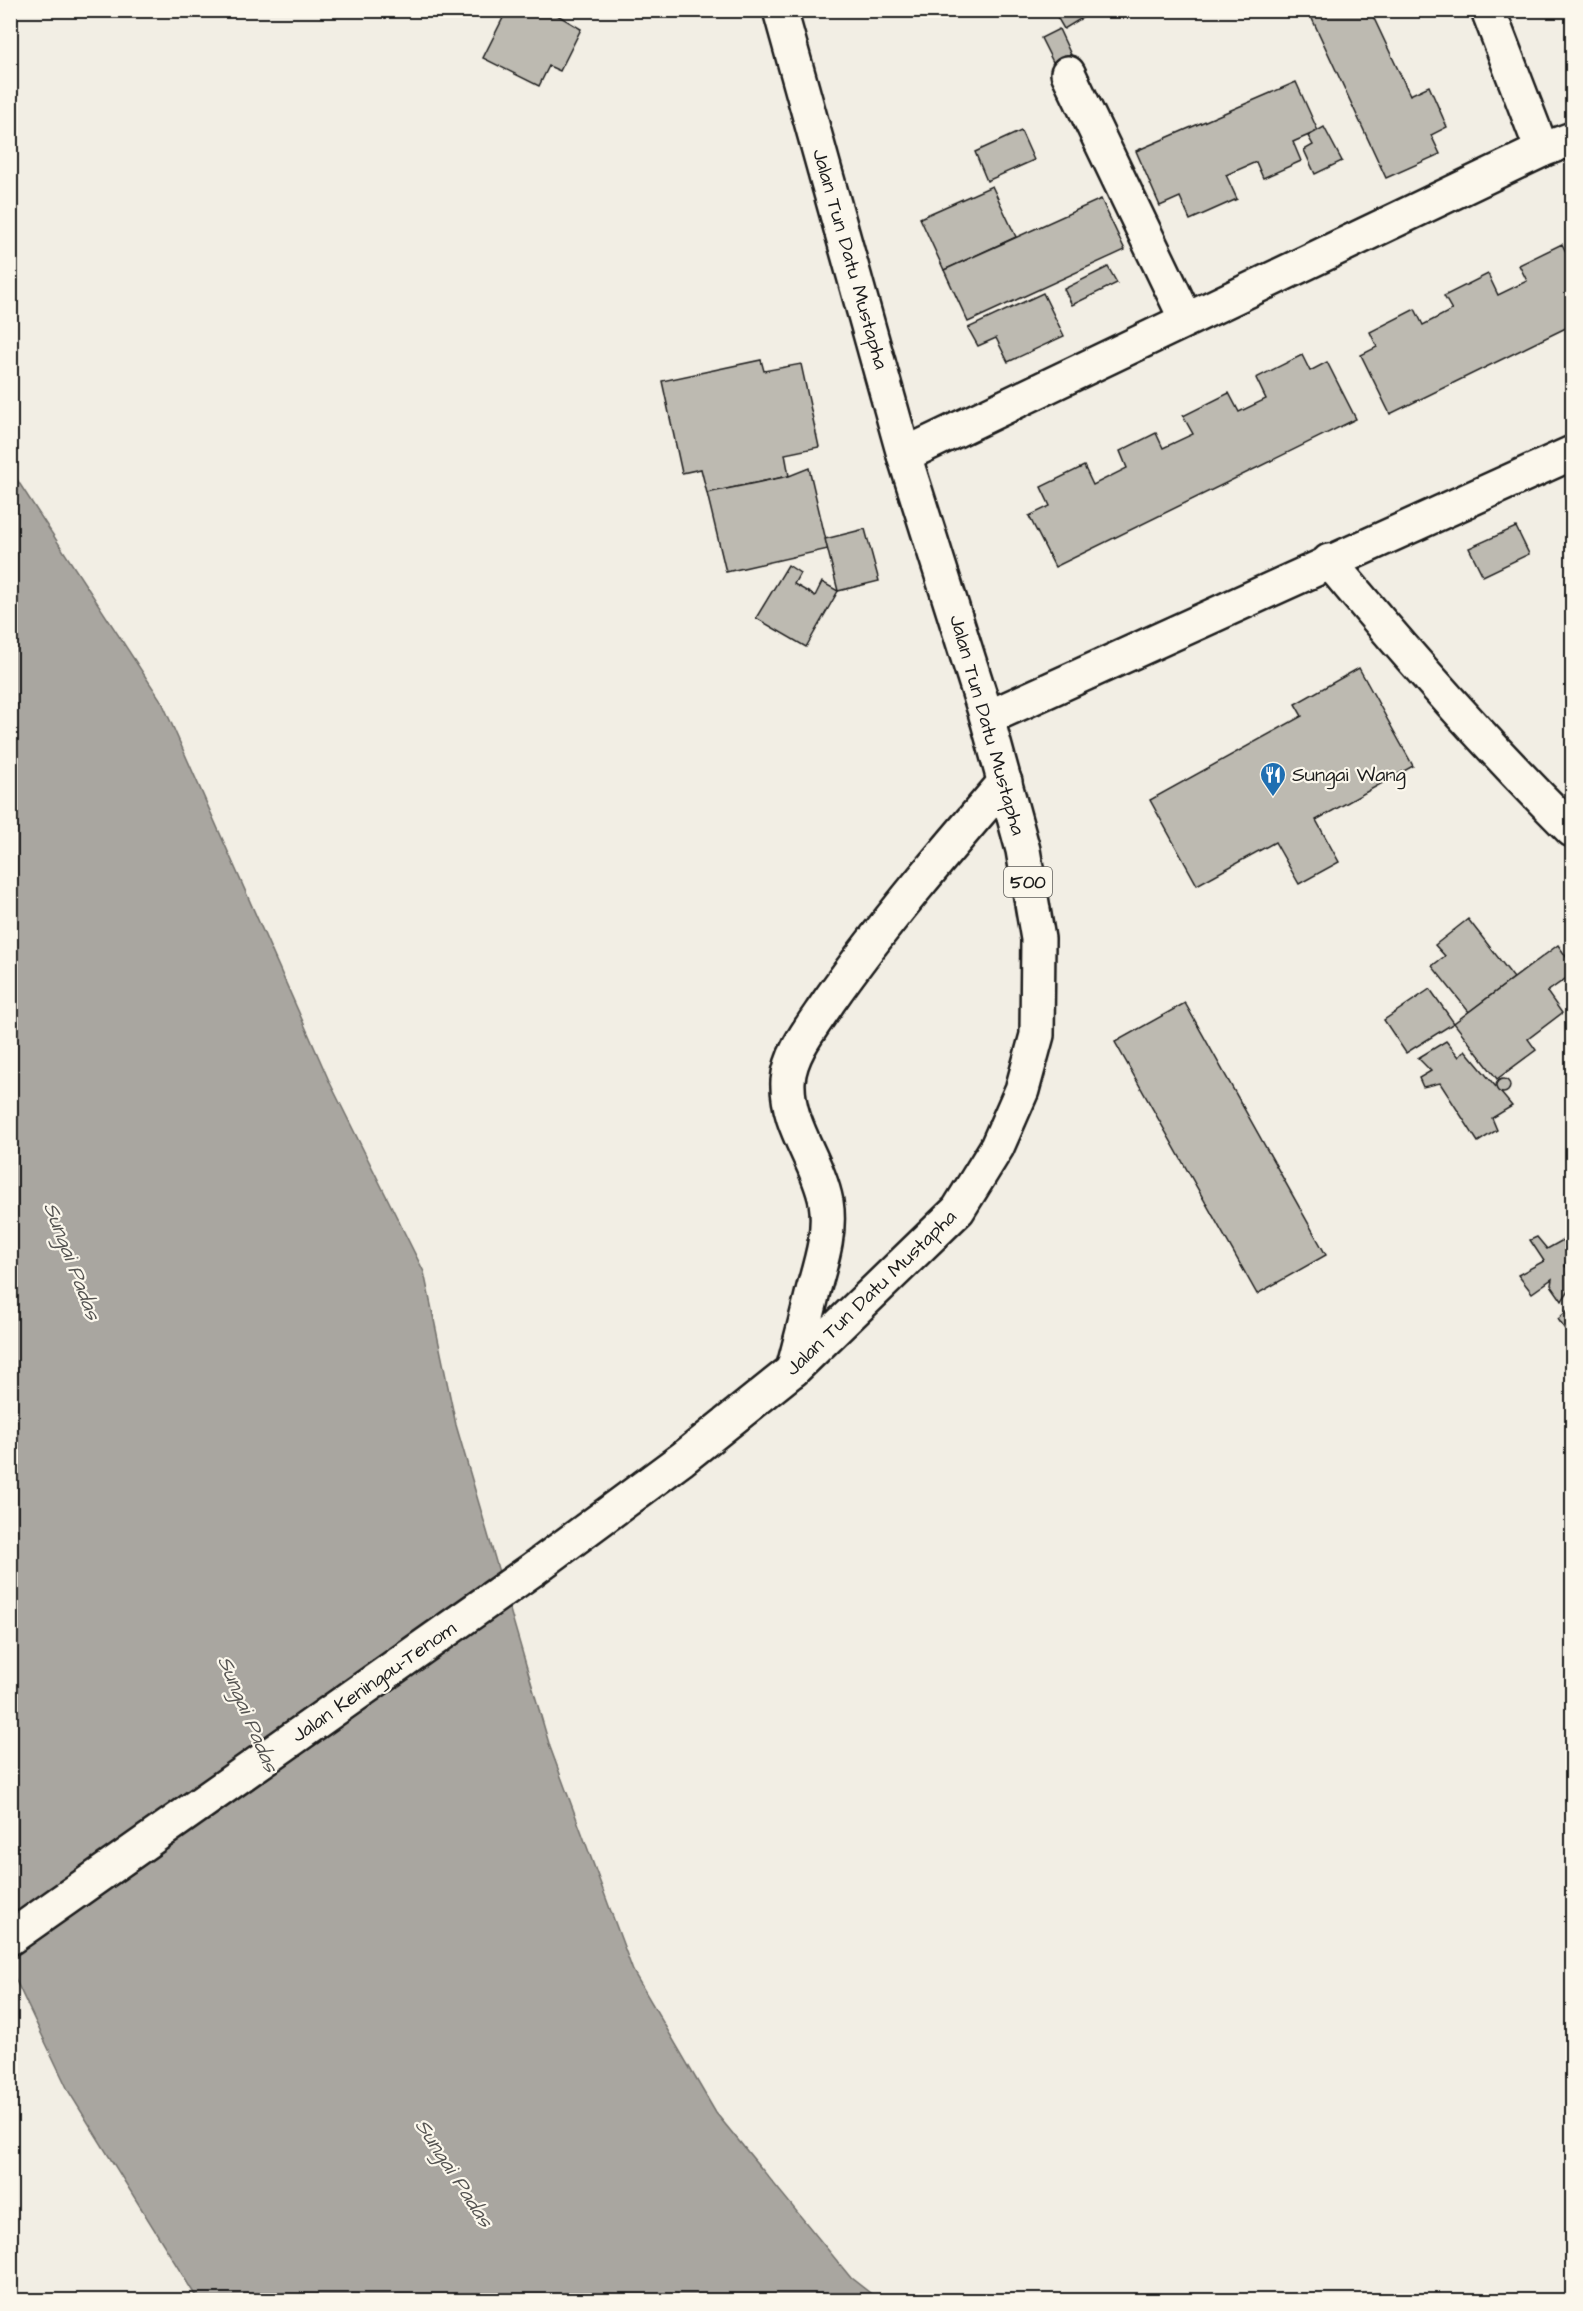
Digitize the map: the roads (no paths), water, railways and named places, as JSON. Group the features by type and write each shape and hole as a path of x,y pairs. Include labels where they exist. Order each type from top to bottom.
{"street":[{"name":"Jalan Tun Datu Mustapha","path":"532,1570 682,1459 793,1370 958,1210 997,1147 1022,1090 1037,1035 1038,939 1023,850 987,718 904,455 780,10"},
{"path":"1488,10 1542,150"},
{"path":"1068,73 1186,319"},
{"path":"904,455 1542,150 1572,139"},
{"path":"987,718 1329,561 1572,453"},
{"path":"1329,561 1368,609 1518,776 1572,830"},
{"path":"793,1370 827,1236 826,1202 798,1132 790,1100 788,1080 794,1059 804,1038 858,960 1005,782"},
{"name":"Jalan Keningau-Tenom","path":"10,1938 532,1570"}],"water":[{"name":"Sungai Padas","path":"10,469 162,702 330,1083 424,1272 456,1425 550,1747 633,1971 716,2113 851,2278 879,2300 198,2300 69,2092 10,1968"}],"place":[{"name":"Sungai Wang","path":"1273,798"}]}
